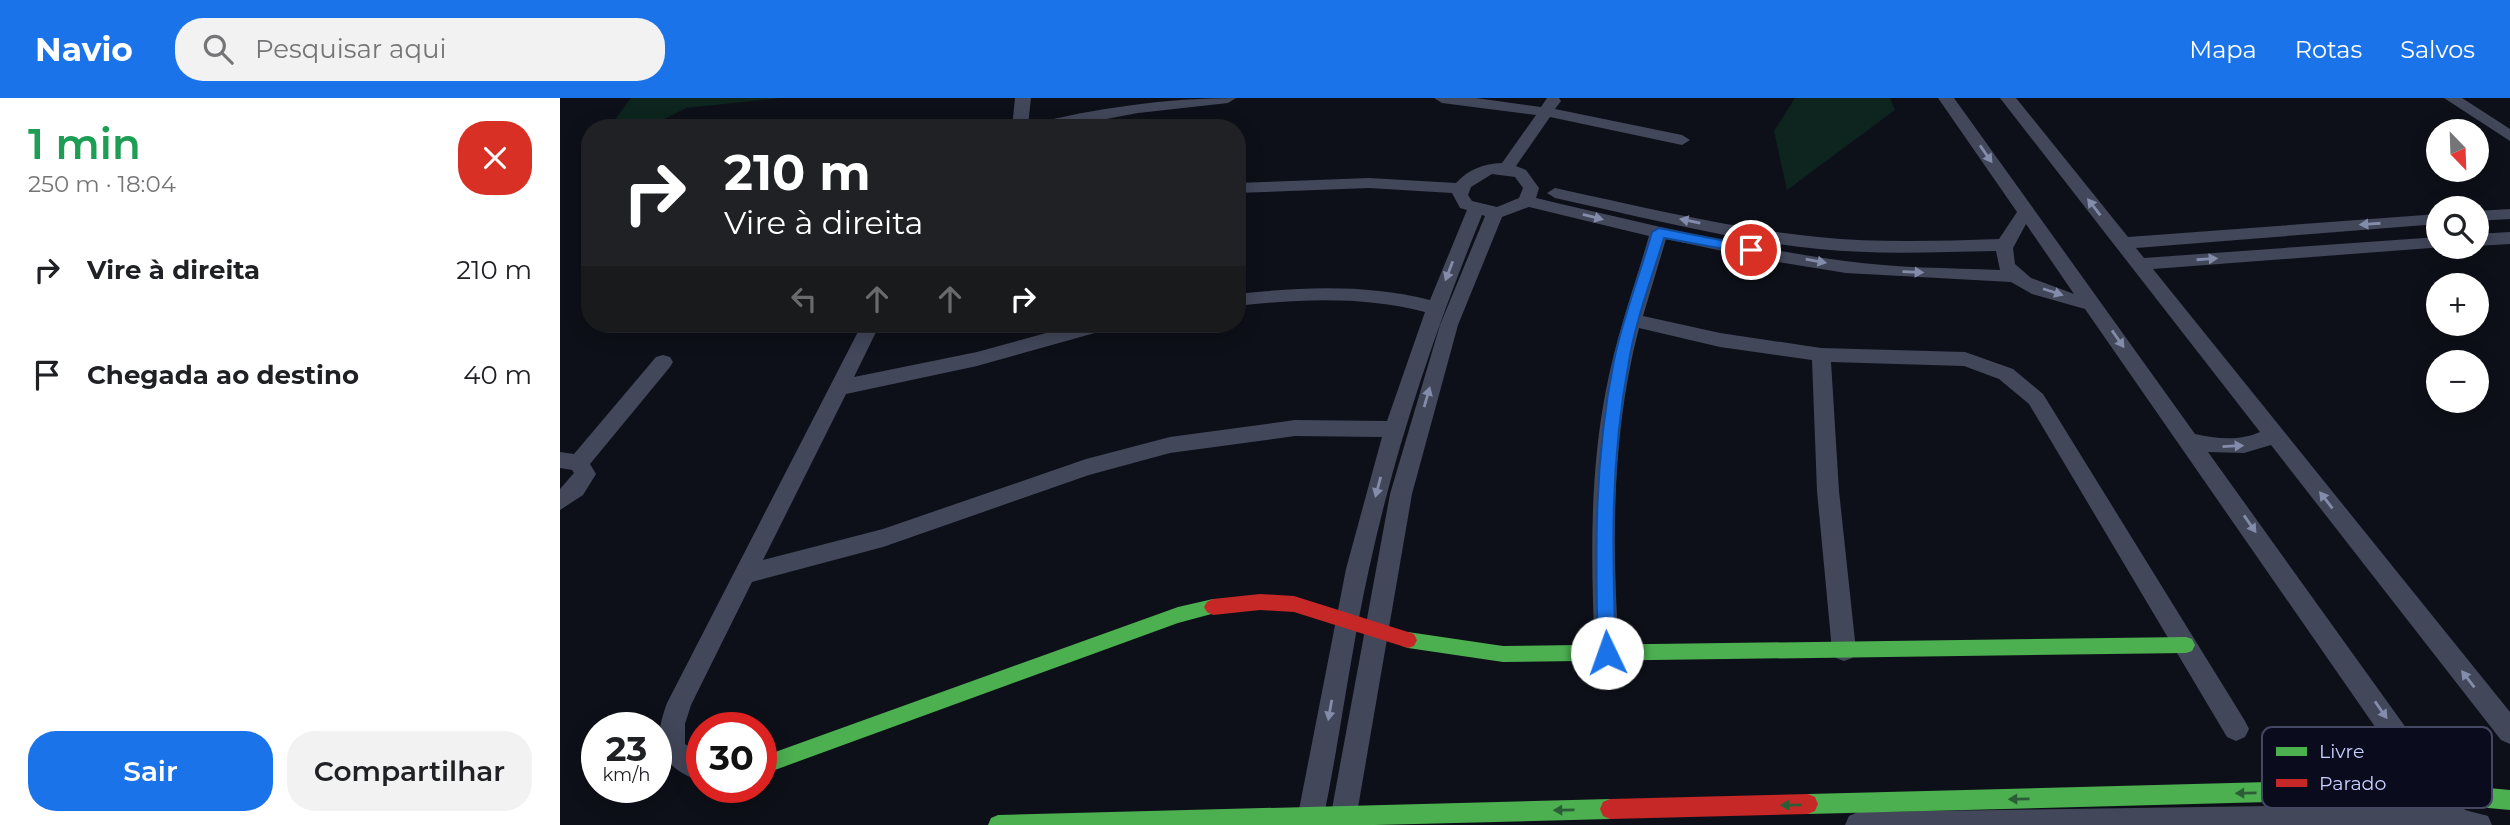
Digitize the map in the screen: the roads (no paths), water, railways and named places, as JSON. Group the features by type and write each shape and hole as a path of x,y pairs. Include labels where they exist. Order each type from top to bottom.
{"street":[{"path":"1021,119 1023,98"},
{"path":"1080,119 1138,108 1228,98"},
{"path":"1442,98 1550,105 1682,140"},
{"path":"2008,98 2510,732"},
{"path":"2452,98 2510,136"},
{"path":"1954,100 2026,211 2394,727"},
{"path":"1506,169 1550,105"},
{"path":"1506,169 1523,176 1529,194 1511,210 1485,210 1464,201 1460,188 1463,182 1476,172 1506,169"},
{"path":"1246,188 1369,183 1460,188"},
{"path":"1529,194 1788,239 1854,246 2006,245"},
{"path":"1529,194 1659,232 1845,267 1892,272 2012,276 2047,291 2094,305"},
{"path":"1310,821 1346,621 1395,429 1435,309 1485,210"},
{"path":"1343,820 1401,494 1431,381 1485,210"},
{"path":"2012,276 2004,262 2003,253 2026,211"},
{"path":"2489,215 2510,214"},
{"path":"2123,243 2426,220"},
{"path":"1607,653 1603,553 1605,489 1614,398 1631,320 1659,232"},
{"path":"2489,239 2510,238"},
{"path":"2139,264 2426,244"},
{"path":"1246,299 1315,295 1380,296 1435,309"},
{"path":"1631,320 1720,340 1821,355 1965,359 1993,368 2018,381 2036,399 2236,729"},
{"path":"686,762 676,752 669,730 678,703 866,333"},
{"path":"838,388 977,359 1054,333"},
{"path":"1821,355 1828,491 1844,650"},
{"path":"560,501 582,481 584,474 570,462 663,362"},
{"path":"743,575 883,538 1075,471 1170,445 1295,428 1395,429"},
{"path":"2191,441 2217,446 2243,446 2274,434"},
{"path":"777,760 1201,608 1224,604 1269,602 1309,608 1378,632 1420,643 1503,654 2186,645"},
{"path":"998,825 1310,821 2262,793"},
{"path":"2492,798 2510,800"},
{"path":"2454,808 2469,824"},
{"path":"1858,825 2411,817 2469,824"}]}
